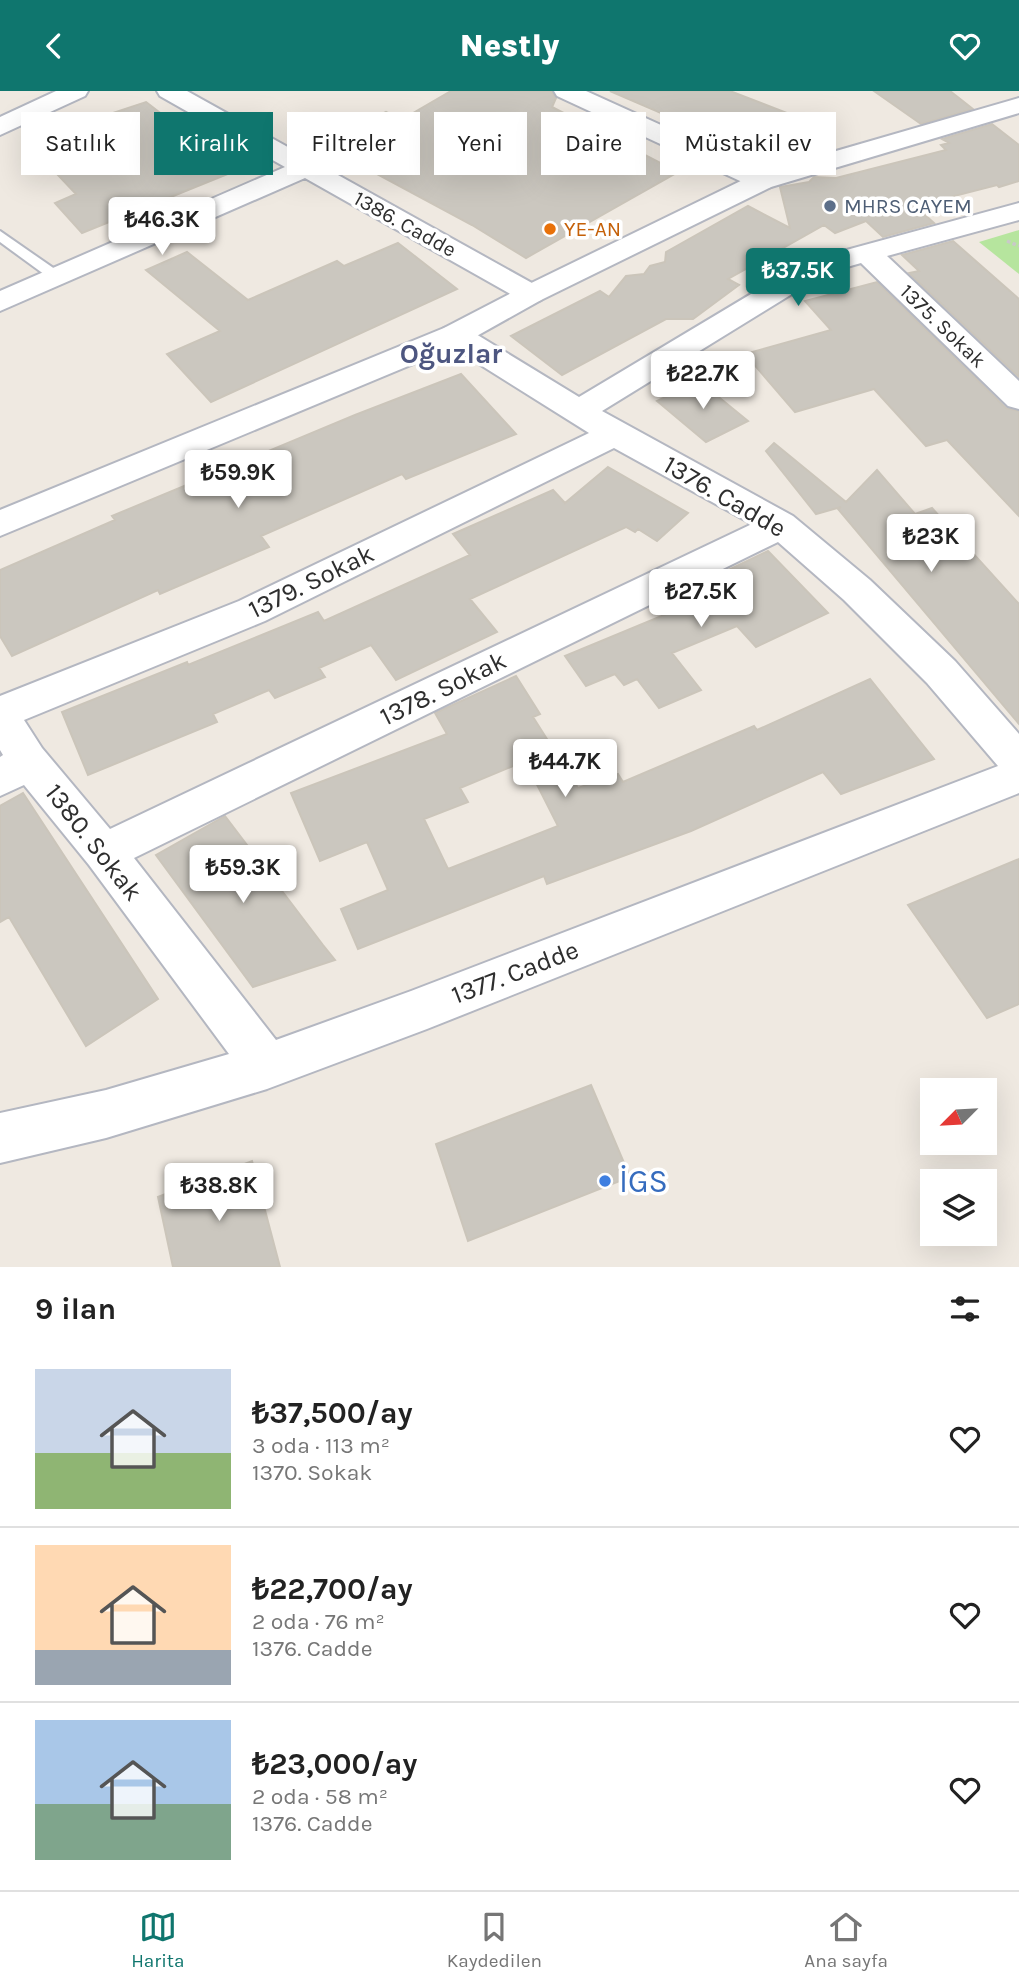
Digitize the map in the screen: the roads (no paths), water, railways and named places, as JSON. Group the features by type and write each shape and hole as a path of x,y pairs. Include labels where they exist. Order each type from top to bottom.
{"street":[{"path":"0,127 76,91"},
{"name":"1386. Cadde","path":"169,91 287,158"},
{"path":"566,91 762,181"},
{"path":"0,524 454,335 531,294 762,181 1019,105"},
{"path":"0,302 289,175"},
{"name":"1386. Cadde","path":"318,175 531,294"},
{"path":"579,411 816,267 1019,211"},
{"name":"1375. Sokak","path":"867,253 1019,399"},
{"name":"1376. Cadde","path":"454,335 615,434 781,525 857,590 940,672 1019,762"},
{"name":"1379. Sokak","path":"0,715 252,611 615,434"},
{"name":"1378. Sokak","path":"104,852 781,525"},
{"name":"1380. Sokak","path":"0,715 14,769 104,852 267,1066"},
{"name":"1377. Cadde","path":"0,1138 106,1114 267,1066 424,1008 1019,775"}],"lane":[{"path":"0,235 57,277"}],"place":[{"name":"MHRS CAYEM","path":"830,206"},
{"name":"YE-AN","path":"550,229"},
{"name":"İGS","path":"605,1181"}],"district":[{"name":"Oğuzlar","path":"451,353"}]}
